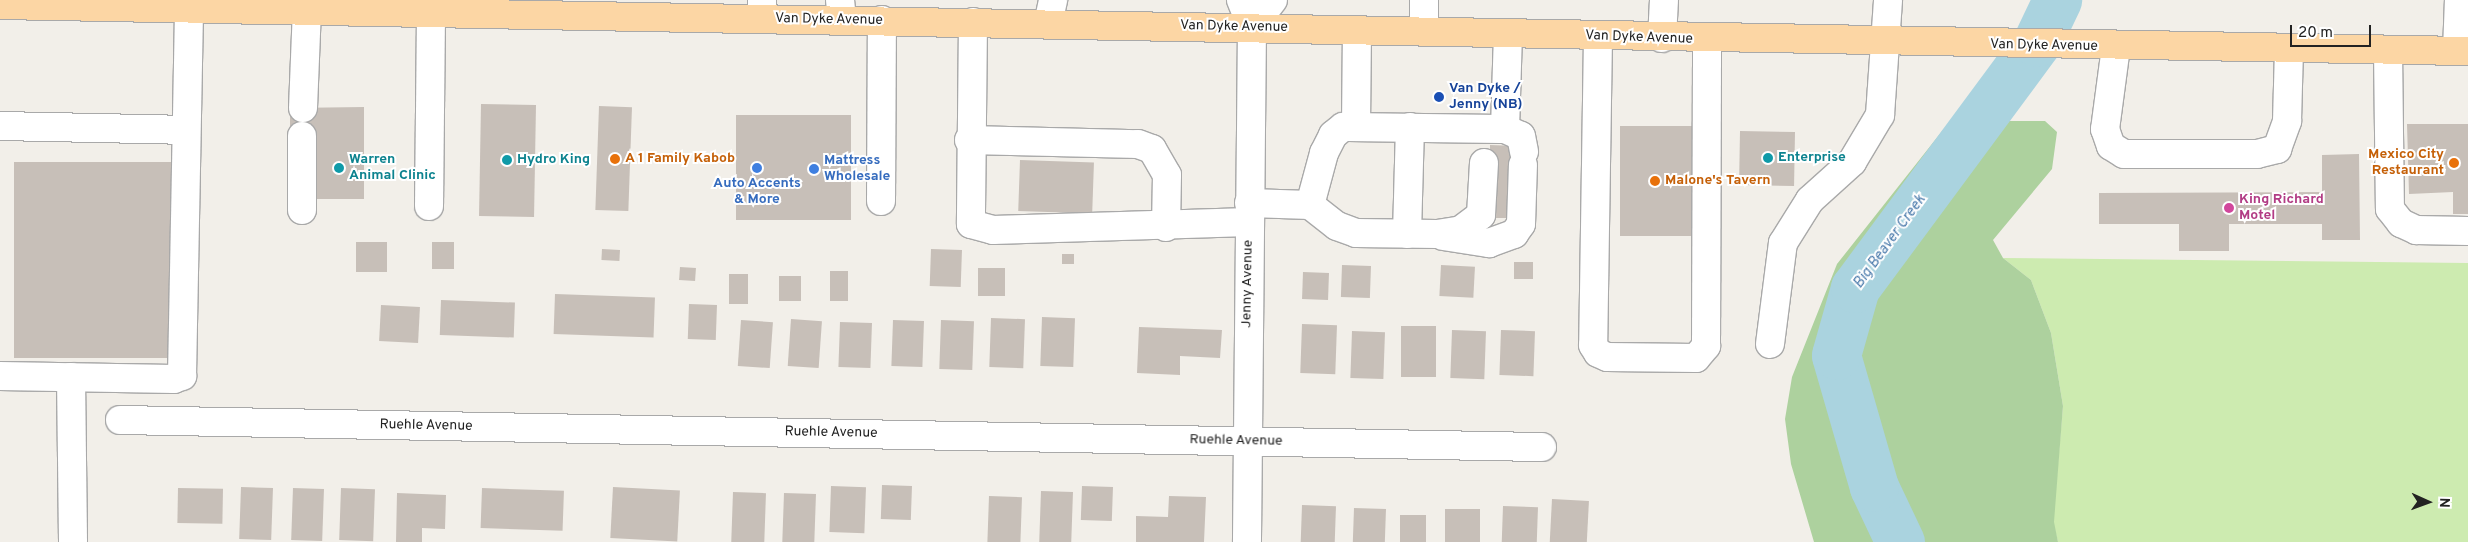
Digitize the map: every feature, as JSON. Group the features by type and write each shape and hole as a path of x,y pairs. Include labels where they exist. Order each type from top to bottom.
{"main road":[{"name":"Van Dyke Avenue","path":"0,5 189,8 272,5 307,10 338,6 432,13 566,8 841,10 882,20 973,22 1050,12 1252,27 1598,37 2110,47 2463,51"}],"street":[{"path":"1241,0 1252,27 1273,0"},
{"path":"1424,0 1424,32"},
{"path":"1662,38 1664,0"},
{"path":"1770,344 1782,243 1810,200 1852,162 1880,115 1888,43 1888,0"},
{"path":"2459,0 2463,51"},
{"path":"0,376 174,379 182,376 189,8"},
{"path":"303,108 307,10"},
{"path":"429,206 432,13"},
{"path":"881,202 882,20"},
{"path":"973,22 969,140 969,217 977,228 1166,226 1249,212 1310,205 1337,226 1356,233 1437,234 1461,230 1481,215 1489,143 1508,34"},
{"name":"Jenny Avenue","path":"1247,542 1246,441 1252,27"},
{"path":"1356,126 1357,30"},
{"path":"1598,37 1593,345 1607,357 1696,358 1706,346 1707,40"},
{"path":"2110,47 2106,130 2111,146 2124,154 2258,154 2277,149 2287,121 2289,49"},
{"path":"2388,50 2390,209 2401,223 2416,230 2468,231"},
{"path":"0,126 186,130"},
{"path":"1310,205 1333,135 1343,127 1410,127 1489,143 1521,136 1523,158 1521,224 1506,240 1473,242 1437,234"},
{"path":"1408,234 1410,127"},
{"path":"302,136 302,210"},
{"path":"969,140 1138,144 1152,149 1167,175 1166,226"},
{"path":"71,377 73,542"},
{"name":"Ruehle Avenue","path":"120,420 1542,447"}],"green space":[{"path":"1961,121 2045,121 2057,132 2052,169 1993,240 2003,258 2031,280 2051,333 2063,406 2054,522 2058,542 1814,542 1791,464 1785,419 1792,377 1837,264 1943,130"},
{"path":"2003,258 2468,263 2468,542 2058,542 2053,522 2063,406 2051,333 2031,280"}],"building":[{"name":"Hydro King","path":"481,104 536,105 534,217 479,216"},
{"name":"A 1 Family Kabob","path":"599,106 632,107 628,211 595,210"},
{"name":"Warren Animal Clinic","path":"364,107 364,199 313,199 290,136 290,108"},
{"name":"Mattress Wholesale","path":"736,115 851,115 851,220 736,220"},
{"path":"2407,124 2468,124 2468,214 2453,214 2453,192 2409,194"},
{"name":"Malone's Tavern","path":"1620,126 1692,126 1692,236 1620,236"},
{"name":"Enterprise","path":"1740,131 1795,132 1794,186 1739,185"},
{"path":"1490,145 1518,146 1511,218 1496,218 1497,164 1476,163 1476,151 1490,151"},
{"name":"King Richard Motel","path":"2359,154 2360,240 2322,240 2322,224 2229,224 2229,251 2179,251 2179,224 2099,224 2099,193 2322,192 2322,155"},
{"path":"1020,160 1094,163 1092,214 1018,211"},
{"path":"14,162 175,162 175,358 14,358"},
{"path":"356,242 387,242 387,272 356,272"},
{"path":"432,242 454,242 454,269 432,269"},
{"path":"602,249 620,250 619,261 601,260"},
{"path":"931,249 962,250 961,287 930,286"},
{"path":"1062,254 1074,254 1074,264 1062,264"},
{"path":"1514,262 1533,262 1533,279 1514,279"},
{"path":"1342,265 1371,266 1370,298 1341,297"},
{"path":"1441,265 1475,267 1473,298 1439,296"},
{"path":"680,267 696,268 695,281 679,280"},
{"path":"978,268 1005,268 1005,296 978,296"},
{"path":"830,271 848,271 848,301 830,301"},
{"path":"1303,272 1329,273 1328,300 1302,299"},
{"path":"729,274 748,274 748,304 729,304"},
{"path":"779,276 801,276 801,301 779,301"},
{"path":"555,294 655,297 654,337 554,334"},
{"path":"441,300 515,303 514,338 440,335"},
{"path":"689,304 717,305 716,340 688,339"},
{"path":"381,305 420,307 418,343 379,341"},
{"path":"1042,317 1075,318 1073,367 1040,366"},
{"path":"991,318 1025,319 1023,368 989,367"},
{"path":"791,319 822,321 819,368 788,366"},
{"path":"741,320 773,322 770,368 738,366"},
{"path":"893,320 924,321 922,367 891,366"},
{"path":"941,320 974,321 972,370 939,369"},
{"path":"840,322 872,323 870,368 838,367"},
{"path":"1302,324 1337,325 1335,374 1300,373"},
{"path":"1401,326 1436,326 1436,377 1401,377"},
{"path":"1139,327 1222,330 1220,358 1180,356 1180,375 1137,373"},
{"path":"1452,330 1486,331 1484,379 1450,378"},
{"path":"1501,330 1535,331 1533,376 1499,375"},
{"path":"1352,331 1385,332 1383,379 1350,378"},
{"path":"882,485 912,486 911,520 881,519"},
{"path":"831,486 866,487 864,533 829,532"},
{"path":"1082,486 1113,487 1112,521 1081,520"},
{"path":"241,487 273,488 271,540 239,539"},
{"path":"613,487 680,491 677,541 610,538"},
{"path":"178,488 223,489 222,524 177,523"},
{"path":"293,488 324,489 322,541 291,540"},
{"path":"341,488 375,489 373,541 339,540"},
{"path":"482,488 564,491 563,531 481,528"},
{"path":"1041,491 1073,492 1071,542 1039,542"},
{"path":"733,492 766,493 764,542 731,542"},
{"path":"397,493 446,495 445,529 422,528 422,542 396,542"},
{"path":"784,493 816,494 814,542 782,542"},
{"path":"989,496 1022,497 1020,542 987,542"},
{"path":"1169,496 1206,497 1204,542 1136,542 1136,516 1168,517"},
{"path":"1552,499 1589,501 1587,542 1550,542"},
{"path":"1302,505 1336,506 1335,542 1301,542"},
{"path":"1503,506 1538,507 1537,542 1502,542"},
{"path":"1354,508 1386,509 1385,542 1353,542"},
{"path":"1445,509 1480,509 1480,542 1445,542"},
{"path":"1400,515 1426,515 1426,542 1400,542"}],"waterway":[{"name":"Big Beaver Creek","path":"1900,542 1874,487 1836,355 1855,288 2037,42 2057,0"}],"place":[{"name":"Van Dyke / Jenny (NB)","path":"1439,97"},
{"name":"Enterprise","path":"1768,158"},
{"name":"A 1 Family Kabob","path":"615,159"},
{"name":"Hydro King","path":"507,160"},
{"name":"Mexico City Restaurant","path":"2454,163"},
{"name":"Warren Animal Clinic","path":"339,168"},
{"name":"Auto Accents & More","path":"757,168"},
{"name":"Mattress Wholesale","path":"814,169"},
{"name":"Malone's Tavern","path":"1655,181"},
{"name":"King Richard Motel","path":"2229,208"}]}
